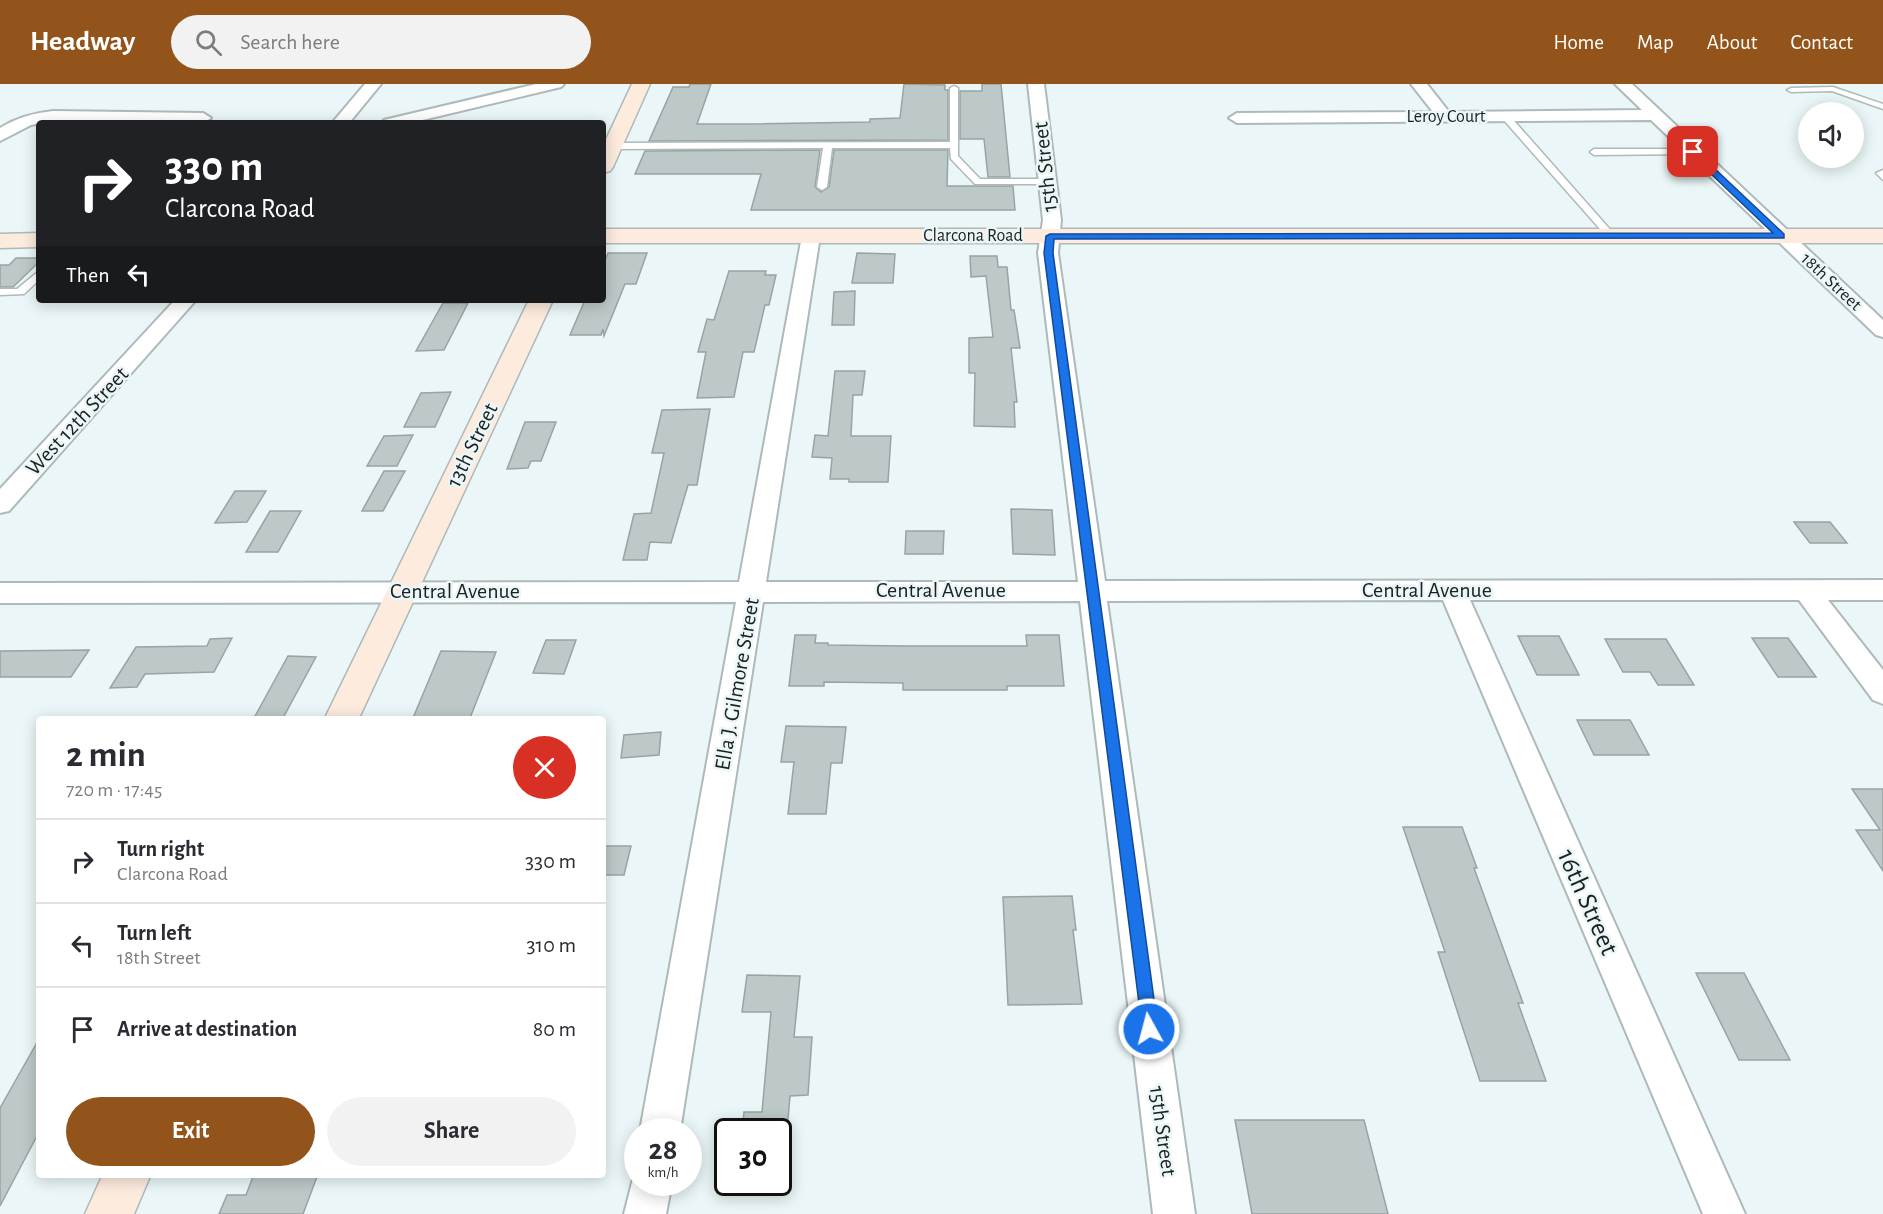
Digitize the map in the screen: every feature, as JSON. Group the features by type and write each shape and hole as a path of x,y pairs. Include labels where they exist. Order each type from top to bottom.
{"main road":[{"path":"606,160 641,84"},
{"name":"Clarcona Road","path":"606,236 1883,236"},
{"path":"0,241 36,240"},
{"name":"13th Street","path":"343,716 540,303"},
{"path":"109,1214 126,1178"}],"street":[{"path":"343,120 373,84"},
{"path":"402,120 556,84"},
{"name":"15th Street","path":"1036,84 1052,220 1048,253 1174,1214"},
{"path":"1419,84 1445,117"},
{"name":"18th Street","path":"1623,84 1883,331"},
{"path":"485,114 493,97"},
{"name":"Leroy Court","path":"1237,118 1654,115"},
{"path":"0,136 14,125 32,118 53,116 200,120"},
{"name":"Ella J. Gilmore Street","path":"662,1118 811,236"},
{"name":"West 12th Street","path":"0,505 183,303"},
{"name":"Central Avenue","path":"0,593 753,590 1883,590"},
{"name":"16th Street","path":"1452,590 1724,1214"},
{"path":"1806,590 1883,692"},
{"path":"645,1214 648,1196"}],"lane":[{"path":"954,88 954,157 978,182 1047,182"},
{"path":"1791,90 1833,89 1883,107"},
{"path":"1505,116 1611,236"},
{"path":"612,147 954,145"},
{"path":"822,187 828,146"},
{"path":"1594,152 1693,152"},
{"path":"0,292 20,292 36,277"}],"building":[{"path":"690,84 711,84 697,124 870,122 870,119 900,118 904,84 945,85 945,90 948,90 948,140 649,141 673,87 689,87"},
{"path":"982,84 1001,84 1010,177 988,177 984,139 960,139 960,91 982,91"},
{"path":"820,150 815,187 821,192 829,187 834,150 948,150 947,186 1013,186 1015,210 751,210 761,174 635,174 645,151"},
{"path":"608,253 647,253 636,284 625,284 604,336 603,329 601,335 570,335 584,303 606,303 606,258"},
{"path":"857,253 895,254 893,283 852,283"},
{"path":"970,256 997,256 998,267 1007,267 1011,310 1014,310 1020,348 1011,348 1017,402 1014,402 1015,427 974,426 975,373 969,373 969,338 993,337 986,276 971,277"},
{"path":"16,258 36,258 36,265 13,287 0,287 0,265 9,265"},
{"path":"729,271 766,271 765,275 776,275 769,305 765,305 754,352 743,352 734,397 697,398 706,352 698,352 707,319 714,320"},
{"path":"855,291 854,325 832,325 834,292"},
{"path":"443,303 468,303 444,350 416,351"},
{"path":"835,371 865,371 862,395 853,395 851,436 891,436 888,482 849,482 849,479 830,479 832,458 812,457 815,435 828,436"},
{"path":"451,392 435,427 404,427 421,393"},
{"path":"710,409 697,485 688,485 671,543 650,542 647,560 623,560 634,514 651,513 664,453 652,453 662,410"},
{"path":"525,422 556,422 541,461 531,461 528,468 507,469"},
{"path":"413,435 397,466 367,466 384,436"},
{"path":"384,471 405,471 383,511 362,511"},
{"path":"235,491 266,491 247,522 215,523"},
{"path":"1011,509 1052,510 1055,555 1013,554"},
{"path":"270,511 301,511 278,552 246,552"},
{"path":"1794,522 1830,522 1847,543 1810,543"},
{"path":"906,531 944,531 943,554 905,554"},
{"path":"795,635 816,635 815,643 828,643 828,645 1027,646 1026,635 1059,635 1064,686 1007,686 1007,690 903,690 903,683 824,682 824,686 789,686"},
{"path":"1518,636 1559,636 1579,675 1537,675"},
{"path":"232,638 214,672 145,674 137,687 110,688 136,647 207,646 210,639"},
{"path":"1752,638 1788,638 1816,677 1778,677"},
{"path":"1605,639 1666,639 1694,685 1658,685 1650,672 1623,672"},
{"path":"546,640 576,640 564,674 533,673"},
{"path":"89,650 71,677 0,677 0,651"},
{"path":"441,651 496,652 471,716 414,716"},
{"path":"288,656 316,657 284,716 255,716"},
{"path":"1577,720 1630,720 1649,755 1594,755"},
{"path":"786,726 846,727 842,763 831,763 826,814 788,814 794,762 781,762"},
{"path":"661,732 659,755 621,758 624,735"},
{"path":"1852,789 1883,789 1883,871 1856,830 1880,830"},
{"path":"1403,827 1462,827 1477,868 1474,868 1523,1003 1518,1003 1546,1081 1480,1081 1438,952 1445,952"},
{"path":"606,846 631,846 624,875 606,875"},
{"path":"1072,896 1076,930 1073,930 1082,1004 1008,1005 1003,897"},
{"path":"1696,973 1744,973 1790,1060 1739,1060"},
{"path":"747,975 800,976 794,1037 812,1037 808,1095 790,1096 788,1118 743,1118 744,1112 762,1112 771,1012 742,1012"},
{"path":"36,1044 36,1138 0,1206 0,1108"},
{"path":"1235,1120 1364,1120 1388,1214 1252,1214"},
{"path":"252,1178 316,1178 303,1214 219,1214 227,1195 246,1195"}],"route":[{"path":"1149,1029 1048,253 1050,236 1781,236 1693,152"}]}
